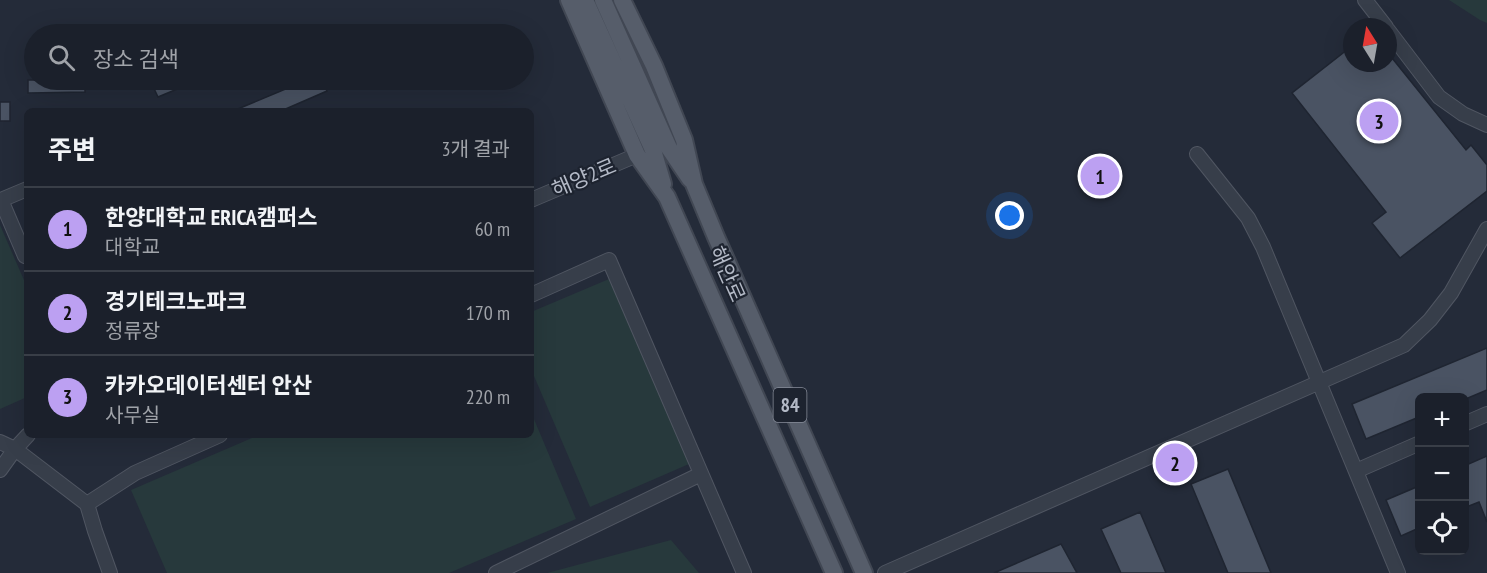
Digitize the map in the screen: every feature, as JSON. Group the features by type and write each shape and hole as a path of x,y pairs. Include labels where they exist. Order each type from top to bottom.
{"main road":[{"name":"해안로","path":"569,0 637,155 667,197 834,573"},
{"path":"585,0 653,150 667,197"},
{"path":"603,0 669,148 694,184"},
{"name":"해안로","path":"622,0 654,66 684,140 694,184 716,237 864,573"}],"street":[{"path":"1365,0 1379,18"},
{"path":"1397,41 1439,97 1463,114 1487,125"},
{"path":"1197,154 1248,218 1263,248 1398,573"},
{"name":"해양2로","path":"534,199 637,155"},
{"path":"24,190 1,200 24,254"},
{"path":"885,573 1404,345 1430,321 1451,293 1487,229"},
{"path":"534,294 609,260 744,573"},
{"path":"1469,422 1487,414"},
{"path":"0,470 25,438"},
{"path":"87,504 135,473 213,438"},
{"path":"0,442 15,450 87,504 94,531 110,573"},
{"path":"1356,471 1415,446"},
{"path":"496,573 702,474"}],"shaded area":[{"path":"1449,0 1487,0 1487,23 1480,20"},
{"path":"0,225 24,280 24,398 0,409"},
{"path":"609,279 689,464 590,507 534,376 534,311"},
{"path":"534,419 576,519 449,573 167,573 131,490 252,438 534,438"},
{"path":"671,540 699,573 547,573"}],"building":[{"path":"1343,53 1343,72 1397,72 1397,64 1466,150 1471,145 1487,165 1487,191 1400,258 1372,223 1386,212 1292,93"},
{"path":"28,90 85,90 85,92 28,93"},
{"path":"155,90 175,90 158,97"},
{"path":"283,90 327,91 288,108 240,108"},
{"path":"0,102 10,102 10,121 0,121"},
{"path":"1487,348 1487,390 1469,398 1469,393 1415,393 1415,419 1366,439 1352,404"},
{"path":"1487,456 1487,522 1479,502 1469,506 1469,464"},
{"path":"1228,469 1271,573 1228,573 1191,484"},
{"path":"1415,488 1415,530 1401,536 1386,500"},
{"path":"1140,512 1166,573 1121,573 1101,529"},
{"path":"1061,544 1077,573 994,573"}],"place":[{"name":"카카오데이터센터 안산","path":"1379,121"},
{"name":"한양대학교 ERICA캠퍼스","path":"1100,176"},
{"name":"경기테크노파크","path":"1175,463"}]}
